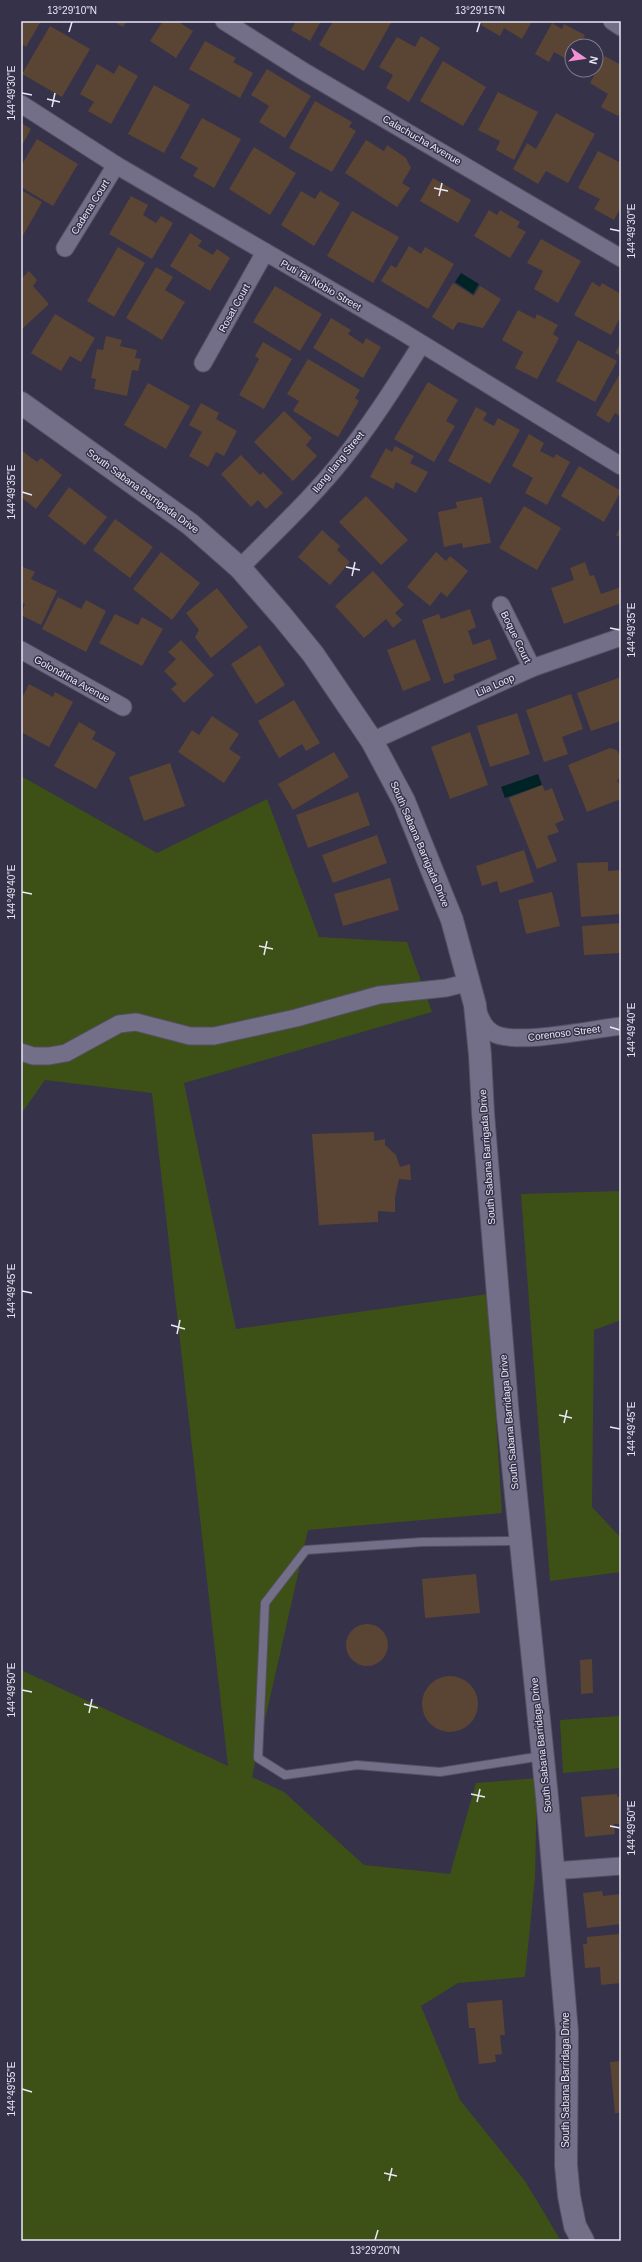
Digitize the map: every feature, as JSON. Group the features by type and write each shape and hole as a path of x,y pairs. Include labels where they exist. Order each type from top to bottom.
{"main road":[{"name":"South Sabana Barrigada Drive","path":"21,403 190,524 240,568 313,654 372,740 404,802 449,913 470,982 475,1005 493,1247"},
{"name":"South Sabana Barridaga Drive","path":"493,1247 520,1541 543,1756 567,2032 566,2165 569,2196 576,2226 583,2241"}],"street":[{"name":"Calachucha Avenue","path":"224,21 302,71 621,258"},
{"path":"612,21 621,27"},
{"name":"Puti Tai Nobio Street","path":"21,104 116,166 401,332 621,466"},
{"name":"Cadena Court","path":"64,248 116,166"},
{"name":"Rosat Court","path":"203,363 265,252"},
{"name":"Ilang Ilang Street","path":"240,568 315,491 343,459 380,409 421,345"},
{"name":"Boque Court","path":"501,605 532,668"},
{"name":"Lila Loop","path":"372,740 532,668 621,637"},
{"name":"Golondrina Avenue","path":"21,650 123,707"},
{"path":"21,1052 33,1056 49,1056 66,1052 119,1024 136,1022 190,1036 214,1036 296,1018 378,995 446,988 470,982"},
{"name":"Corenoso Street","path":"475,1005 484,1026 493,1033 505,1037 532,1038 621,1026"},
{"path":"553,1871 621,1866"}],"lane":[{"path":"520,1541 422,1542 306,1550 265,1603 258,1758 285,1775 357,1765 440,1772 543,1756"}],"green space":[{"path":"21,776 157,853 267,799 319,937 407,942 432,1012 184,1083 236,1329 488,1294 502,1513 308,1530 252,1777 284,1792 364,1865 450,1874 476,1783 537,1778 535,1877 525,1977 458,1983 421,2006 460,2100 525,2181 561,2241 21,2241 21,1670 228,1766 152,1093 45,1080 21,1114"},
{"path":"621,1191 621,1320 594,1330 592,1507 621,1538 621,1572 550,1581 521,1194"},
{"path":"621,1716 621,1768 563,1773 560,1720"}],"shaded area":[{"path":"461,273 479,284 473,294 455,282"},
{"path":"538,774 542,785 505,798 501,787"}],"building":[{"path":"21,21 41,21 26,47 21,43"},
{"path":"113,21 127,21 123,27"},
{"path":"163,21 177,21 193,31 176,58 150,41"},
{"path":"296,21 321,21 310,41 291,30"},
{"path":"333,21 392,21 364,71 319,45"},
{"path":"483,21 532,21 522,39 504,28 500,36 481,25"},
{"path":"552,23 562,29 564,24 585,35 584,38 564,38 564,58 554,52 549,62 535,54"},
{"path":"50,26 90,49 62,97 22,74"},
{"path":"421,36 440,48 409,102 386,88 393,75 379,67 397,37 415,47"},
{"path":"205,41 236,58 233,62 253,73 240,98 189,69"},
{"path":"605,56 621,65 621,111 618,116 601,107 608,94 590,83 593,78 604,78"},
{"path":"443,61 486,87 463,126 420,101"},
{"path":"97,64 114,74 119,65 138,76 111,124 88,111 94,102 80,94"},
{"path":"267,69 311,96 285,138 259,122 269,106 251,95"},
{"path":"154,85 190,105 164,153 128,134"},
{"path":"498,92 538,112 514,160 496,150 500,141 478,130"},
{"path":"315,101 352,122 349,127 356,131 332,172 289,148"},
{"path":"556,113 595,134 568,183 546,171 538,184 513,169 527,143 536,149"},
{"path":"202,118 241,139 214,188 193,176 198,168 180,158"},
{"path":"21,123 31,129 21,147"},
{"path":"37,139 78,164 53,206 21,187 21,166"},
{"path":"366,140 384,151 387,145 406,158 411,168 402,183 410,188 397,207 345,173"},
{"path":"254,147 296,173 270,215 229,189"},
{"path":"598,151 621,163 621,207 614,220 594,209 600,199 578,188"},
{"path":"433,178 471,200 458,223 420,201"},
{"path":"21,190 42,202 21,239"},
{"path":"301,191 315,199 320,191 340,203 314,246 281,225"},
{"path":"131,196 148,205 143,215 156,223 161,216 173,223 152,259 109,234"},
{"path":"489,210 497,215 500,210 520,222 517,227 526,232 510,258 474,236"},
{"path":"352,211 399,237 373,283 327,256"},
{"path":"190,233 202,241 198,246 213,255 217,249 230,258 210,291 170,266"},
{"path":"541,239 581,261 558,303 534,289 543,271 527,263"},
{"path":"409,246 421,254 425,247 454,264 428,309 381,281 391,265 396,268"},
{"path":"118,247 145,263 114,317 87,301"},
{"path":"156,267 173,277 165,290 185,302 162,340 126,318"},
{"path":"29,271 37,280 33,286 49,304 21,330 21,279"},
{"path":"592,282 600,287 602,283 621,294 621,316 611,335 574,315"},
{"path":"453,283 474,296 480,286 501,299 483,328 458,322 453,330 432,317"},
{"path":"275,286 322,314 300,351 253,322"},
{"path":"518,310 535,319 537,314 558,325 553,334 559,338 537,379 515,368 523,352 502,340"},
{"path":"55,314 95,338 81,362 70,356 61,371 31,353"},
{"path":"331,318 351,330 348,334 363,344 366,338 381,347 363,378 313,348"},
{"path":"106,336 122,340 120,346 137,350 135,358 141,359 138,371 132,370 127,396 94,389 96,379 91,378 97,349 103,350"},
{"path":"578,340 617,361 595,402 556,381"},
{"path":"263,342 292,359 264,409 239,395 259,359 255,356"},
{"path":"621,343 621,356 615,353"},
{"path":"308,359 360,390 355,398 359,401 338,437 293,411 299,401 287,394"},
{"path":"621,372 621,417 615,413 609,423 596,415"},
{"path":"428,382 458,400 446,421 455,426 434,462 394,439"},
{"path":"148,383 190,406 166,449 124,425"},
{"path":"201,403 219,413 216,419 237,431 224,456 216,452 208,467 189,456 202,432 189,425"},
{"path":"476,407 487,413 483,420 494,426 498,418 520,430 490,484 448,461"},
{"path":"284,411 312,438 306,445 317,456 293,481 254,442"},
{"path":"529,434 544,443 540,451 554,458 556,454 570,462 547,505 525,493 533,478 512,466"},
{"path":"395,446 414,456 410,463 428,472 416,493 396,482 393,489 370,477 386,448 392,452"},
{"path":"21,450 37,462 41,458 62,475 36,509 21,497"},
{"path":"241,455 260,475 263,472 283,493 266,509 258,500 251,507 221,474"},
{"path":"579,466 621,491 604,522 561,496"},
{"path":"69,487 107,517 85,545 48,516"},
{"path":"366,496 408,540 381,565 339,522"},
{"path":"482,497 491,543 463,548 462,543 444,547 438,512 457,508 456,502"},
{"path":"524,506 561,528 537,570 499,548"},
{"path":"115,519 153,547 130,578 93,550"},
{"path":"621,526 621,538 616,535"},
{"path":"322,530 340,546 337,550 350,562 330,585 298,557"},
{"path":"161,552 200,583 172,620 133,589"},
{"path":"436,552 446,561 450,556 468,571 447,597 441,592 430,606 407,587"},
{"path":"585,562 590,576 594,575 601,594 621,587 621,603 564,624 551,588 574,580 570,568"},
{"path":"21,566 35,572 31,579 57,591 41,625 21,615 25,604 21,602"},
{"path":"373,571 404,605 395,613 402,620 393,628 386,619 364,638 335,606"},
{"path":"217,588 248,627 211,658 195,637 199,630 186,613"},
{"path":"58,597 81,609 86,600 106,611 86,652 42,629"},
{"path":"470,609 476,627 468,631 473,645 490,639 497,659 453,675 455,680 444,684 422,620 439,614 441,619"},
{"path":"115,614 138,625 142,617 163,629 142,666 99,643"},
{"path":"415,639 431,680 403,691 387,650"},
{"path":"181,640 214,675 184,703 171,689 177,684 164,671 176,659 168,652"},
{"path":"260,645 285,685 256,704 231,664"},
{"path":"621,677 621,721 591,731 577,693"},
{"path":"29,684 53,697 55,692 73,702 49,747 21,732 21,700"},
{"path":"571,694 583,729 562,737 568,754 544,762 526,710"},
{"path":"294,700 320,743 306,751 302,744 279,758 258,721"},
{"path":"517,713 530,754 490,767 477,726"},
{"path":"212,716 239,734 229,749 241,757 224,783 178,752 192,730 199,735"},
{"path":"79,722 96,732 92,739 116,753 96,789 54,766"},
{"path":"470,732 488,785 450,799 431,747"},
{"path":"610,748 617,750 621,758 621,778 617,780 621,788 621,799 587,812 568,765"},
{"path":"334,752 349,777 293,810 278,784"},
{"path":"170,763 185,806 144,821 129,777"},
{"path":"542,785 545,791 552,788 564,820 555,824 559,832 547,836 557,861 537,869 509,798"},
{"path":"358,792 370,825 308,848 296,815"},
{"path":"377,835 387,863 333,883 322,855"},
{"path":"524,850 534,882 500,893 497,881 482,886 476,866"},
{"path":"608,862 608,871 621,870 621,914 581,917 577,863"},
{"path":"390,878 399,910 343,926 334,894"},
{"path":"552,892 560,926 526,934 518,900"},
{"path":"621,923 621,953 584,955 582,926"},
{"path":"374,1132 374,1141 385,1139 385,1145 396,1155 400,1167 410,1164 411,1180 399,1179 395,1197 395,1212 378,1211 378,1222 319,1225 312,1134"},
{"path":"476,1574 480,1613 425,1618 422,1579"},
{"path":"367,1624 382,1630 388,1645 382,1660 367,1666 352,1660 346,1645 352,1630"},
{"path":"592,1659 593,1693 581,1694 580,1660"},
{"path":"444,1676 456,1676 466,1680 474,1688 478,1698 478,1710 474,1720 466,1728 456,1732 444,1732 434,1728 426,1720 422,1710 422,1698 426,1688 434,1680"},
{"path":"617,1794 617,1797 621,1796 621,1824 614,1824 615,1834 585,1837 581,1797"},
{"path":"602,1891 603,1896 621,1894 621,1924 587,1928 583,1893"},
{"path":"619,1934 621,1983 601,1985 600,1967 585,1968 583,1944 587,1944 587,1937"},
{"path":"502,2000 505,2035 500,2035 502,2054 495,2055 496,2062 479,2064 475,2028 469,2028 467,2003"},
{"path":"621,2061 621,2113 615,2113 610,2062"}]}
